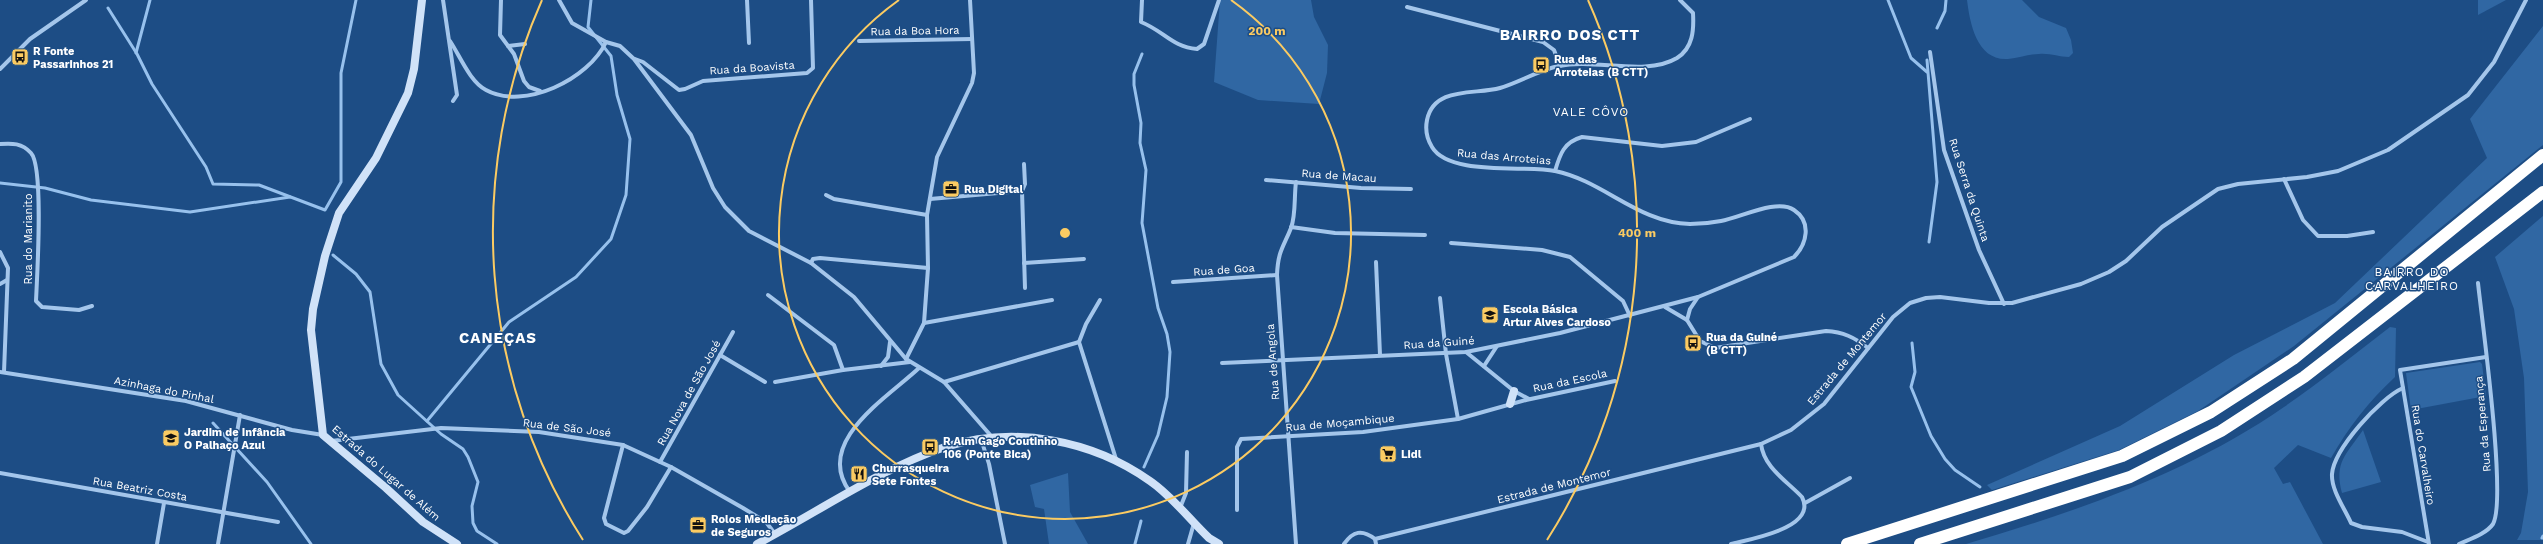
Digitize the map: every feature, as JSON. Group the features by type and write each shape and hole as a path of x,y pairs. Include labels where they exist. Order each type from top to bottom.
{"highway":[{"path":"1847,544 2122,456 2211,412 2293,359 2543,155"},
{"path":"1920,544 2130,477 2221,431 2304,377 2543,192"}],"street":[{"path":"0,69 30,39 86,0"},
{"name":"Estrada do Lugar de Além","path":"422,0 414,69 408,93 376,158 339,213 321,271 313,309 311,330 323,435 332,441 423,522 457,544"},
{"path":"444,0 457,95 453,101"},
{"path":"501,0 500,35 508,46 524,81 533,89 542,91"},
{"path":"559,0 572,23 606,42 613,43 634,59 691,135 713,188 725,207 749,231 810,263 854,297 890,342 906,359 944,382 992,437"},
{"path":"747,0 748,43"},
{"name":"Rua da Boavista","path":"634,59 644,62 679,90 703,81 807,73 813,68 811,0"},
{"path":"906,359 924,323 928,268 927,215 940,146 972,83 970,0"},
{"path":"1142,0 1141,22 1160,31 1175,44 1184,47 1200,48 1206,39 1220,0"},
{"name":"Rua das Arroteias","path":"1680,0 1693,13 1694,26 1692,39 1678,58 1658,64 1640,66 1596,63 1560,66 1501,88 1456,94 1442,98 1433,107 1426,128 1428,138 1437,154 1454,164 1555,171 1576,177 1645,215 1666,221 1688,224 1722,221 1776,206 1793,209 1801,217 1806,234 1800,251 1794,257 1698,297"},
{"name":"Estrada de Montemor","path":"1376,542 1761,444 1786,433 1811,416 1838,388 1893,317 1910,303 1926,298 2004,304 2081,284 2109,272 2126,261 2162,227 2218,189 2238,184 2284,179 2338,170 2388,150 2468,95 2494,62 2526,0"},
{"path":"1407,7 1543,42 1554,50 1560,66"},
{"name":"Rua da Boa Hora","path":"859,41 972,39"},
{"path":"450,41 475,80 484,89 519,96 542,91 574,78 592,61 606,42"},
{"path":"508,46 524,44"},
{"name":"Rua Serra da Quinta","path":"1930,52 1944,150 1979,250 2004,304"},
{"path":"1555,171 1564,147 1572,140 1582,137 1669,145 1696,142 1750,118"},
{"name":"Rua do Marianito","path":"0,144 15,143 31,153 36,164 39,235 36,301 42,307 80,310 92,306"},
{"path":"1024,164 1025,184 1022,191 1025,288"},
{"path":"2284,179 2303,220 2318,236 2347,236 2373,232"},
{"name":"Rua de Macau","path":"1266,180 1361,188 1412,189"},
{"name":"Rua de Angola","path":"1296,182 1291,227 1282,243 1277,260 1287,437 1296,544"},
{"path":"930,199 1022,191"},
{"path":"826,195 834,199 927,215"},
{"path":"1291,227 1335,233 1424,235"},
{"path":"1451,243 1542,250 1570,257 1623,301 1630,316"},
{"path":"0,252 8,268 2,372"},
{"path":"810,263 813,259 820,258 928,268"},
{"path":"1024,263 1084,259"},
{"path":"1376,262 1380,355"},
{"name":"Rua de Goa","path":"1173,282 1277,275"},
{"path":"0,284 7,280"},
{"name":"Rua da Esperança","path":"2459,544 2489,529 2494,522 2497,504 2496,455 2478,282"},
{"path":"768,295 834,346 843,370"},
{"path":"1687,320 1690,308 1698,297"},
{"name":"Rua da Guiné","path":"1222,363 1282,362 1380,355 1446,354 1466,352 1630,316 1698,297"},
{"path":"1440,298 1446,354 1458,419"},
{"path":"924,323 1052,300"},
{"path":"1100,300 1086,324 1079,342 1116,459"},
{"path":"1665,306 1687,320 1700,341 1715,348 1826,331 1837,331 1855,338 1868,348"},
{"name":"Rua Nova de São José","path":"660,462 733,332"},
{"path":"880,367 888,357 890,342"},
{"path":"944,382 1079,342"},
{"path":"1484,366 1497,346"},
{"name":"Rua da Escola","path":"1466,352 1514,391 1528,399"},
{"path":"720,355 765,382"},
{"name":"Rua do Carvalheiro","path":"2428,543 2400,370 2486,357"},
{"path":"775,382 843,370 880,367 910,362"},
{"path":"850,493 838,467 839,455 843,446 852,430 881,401 920,368"},
{"name":"Azinhaga do Pinhal","path":"2,372 186,401 292,430 323,435"},
{"name":"Rua da Escola","path":"1510,404 1615,381"},
{"path":"2403,388 2390,394 2356,429 2332,474 2334,486 2351,523 2362,527 2402,532 2428,543"},
{"path":"1510,404 1514,391"},
{"name":"Rua de Moçambique","path":"1237,510 1238,442 1246,438 1364,432 1458,419 1510,404"},
{"path":"218,544 240,415"},
{"name":"Rua de São José","path":"332,441 442,428 539,432 623,445 671,467 760,519 775,534"},
{"path":"757,544 914,459 946,447 992,437 1028,437 1059,441 1116,459 1152,482 1194,523 1219,544"},
{"path":"981,439 989,464 1006,544"},
{"path":"1761,444 1762,451 1771,469 1794,488 1805,503"},
{"path":"623,445 604,518 606,524 624,533 628,531 647,507 671,467"},
{"path":"1180,508 1186,493 1187,452"},
{"name":"Rua Beatriz Costa","path":"0,473 278,522"},
{"path":"1731,544 1787,530 1801,514 1805,503 1850,478"},
{"path":"157,544 164,503"},
{"path":"1188,544 1194,523"},
{"path":"1344,544 1352,534 1360,532 1368,534 1376,542"}],"shaded area":[{"path":"1220,0 1311,0 1314,17 1328,45 1327,73 1319,104 1258,100 1214,82"},
{"path":"1967,0 2022,0 2039,17 2066,28 2071,40 2073,53 2069,57 2043,54 2008,59 1997,58 1989,54 1982,48 1973,30"},
{"path":"2478,0 2506,0 2478,15"},
{"path":"2543,26 2543,145 2294,346 2198,411 2119,450 1992,490 1987,485 2120,426 2234,355 2335,303 2487,158 2470,119"},
{"path":"2543,216 2543,540 2517,540 2521,533 2528,492 2524,378 2514,309 2495,257"},
{"path":"2390,327 2396,328 2395,377 2360,415 2331,458 2298,445 2274,468 2283,484 2290,482 2323,544 1966,544 2007,532 2089,504 2170,471 2210,452 2248,431 2284,407"},
{"path":"2480,362 2482,364 2486,396 2411,410 2406,373"},
{"path":"2363,430 2381,482 2342,493 2340,474 2343,459"},
{"path":"1068,473 1070,512 1088,544 1049,544 1044,509 1035,507 1030,485"}],"waterway":[{"path":"136,53 150,0"},
{"path":"108,8 137,54 152,84 206,167 213,184 259,185 325,210 341,182 341,73 356,0"},
{"path":"427,421 509,322 576,277 611,239 626,195 630,139 617,95 611,56 588,27 591,0"},
{"path":"1888,0 1911,58 1927,72"},
{"path":"1937,28 1945,11 1946,0"},
{"path":"1142,54 1134,74 1134,85 1141,123 1140,143 1146,170 1142,223 1158,308 1167,334 1170,352 1167,397 1158,435 1144,467"},
{"path":"1927,60 1937,182 1929,242"},
{"path":"0,183 45,188 91,200 190,212 290,197"},
{"path":"333,255 356,274 370,292 381,364 398,395 441,434 463,449 468,457 478,482 472,506 473,523 477,531 497,544"},
{"path":"1912,343 1915,372 1911,387 1931,436 1945,459 1955,470 1980,487"},
{"path":"213,423 267,482 311,544"},
{"path":"1135,544 1141,521"}],"place":[{"name":"R Fonte Passarinhos 21","path":"20,57"},
{"name":"Rua das Arroteias (B CTT)","path":"1541,65"},
{"name":"Rua Digital","path":"951,189"},
{"name":"Escola Básica Artur Alves Cardoso","path":"1490,315"},
{"name":"Rua da Guiné (B CTT)","path":"1693,343"},
{"name":"Jardim de Infância O Palhaço Azul","path":"171,438"},
{"name":"R Alm Gago Coutinho 106 (Ponte Bica)","path":"930,447"},
{"name":"Lidl","path":"1388,454"},
{"name":"Churrasqueira Sete Fontes","path":"859,474"},
{"name":"Rolos Mediação de Seguros","path":"698,525"}],"district":[{"name":"BAIRRO DOS CTT","path":"1570,35"},
{"name":"VALE CÔVO","path":"1591,112"},
{"name":"BAIRRO DO CARVALHEIRO","path":"2412,279"},
{"name":"CANEÇAS","path":"498,338"}]}
